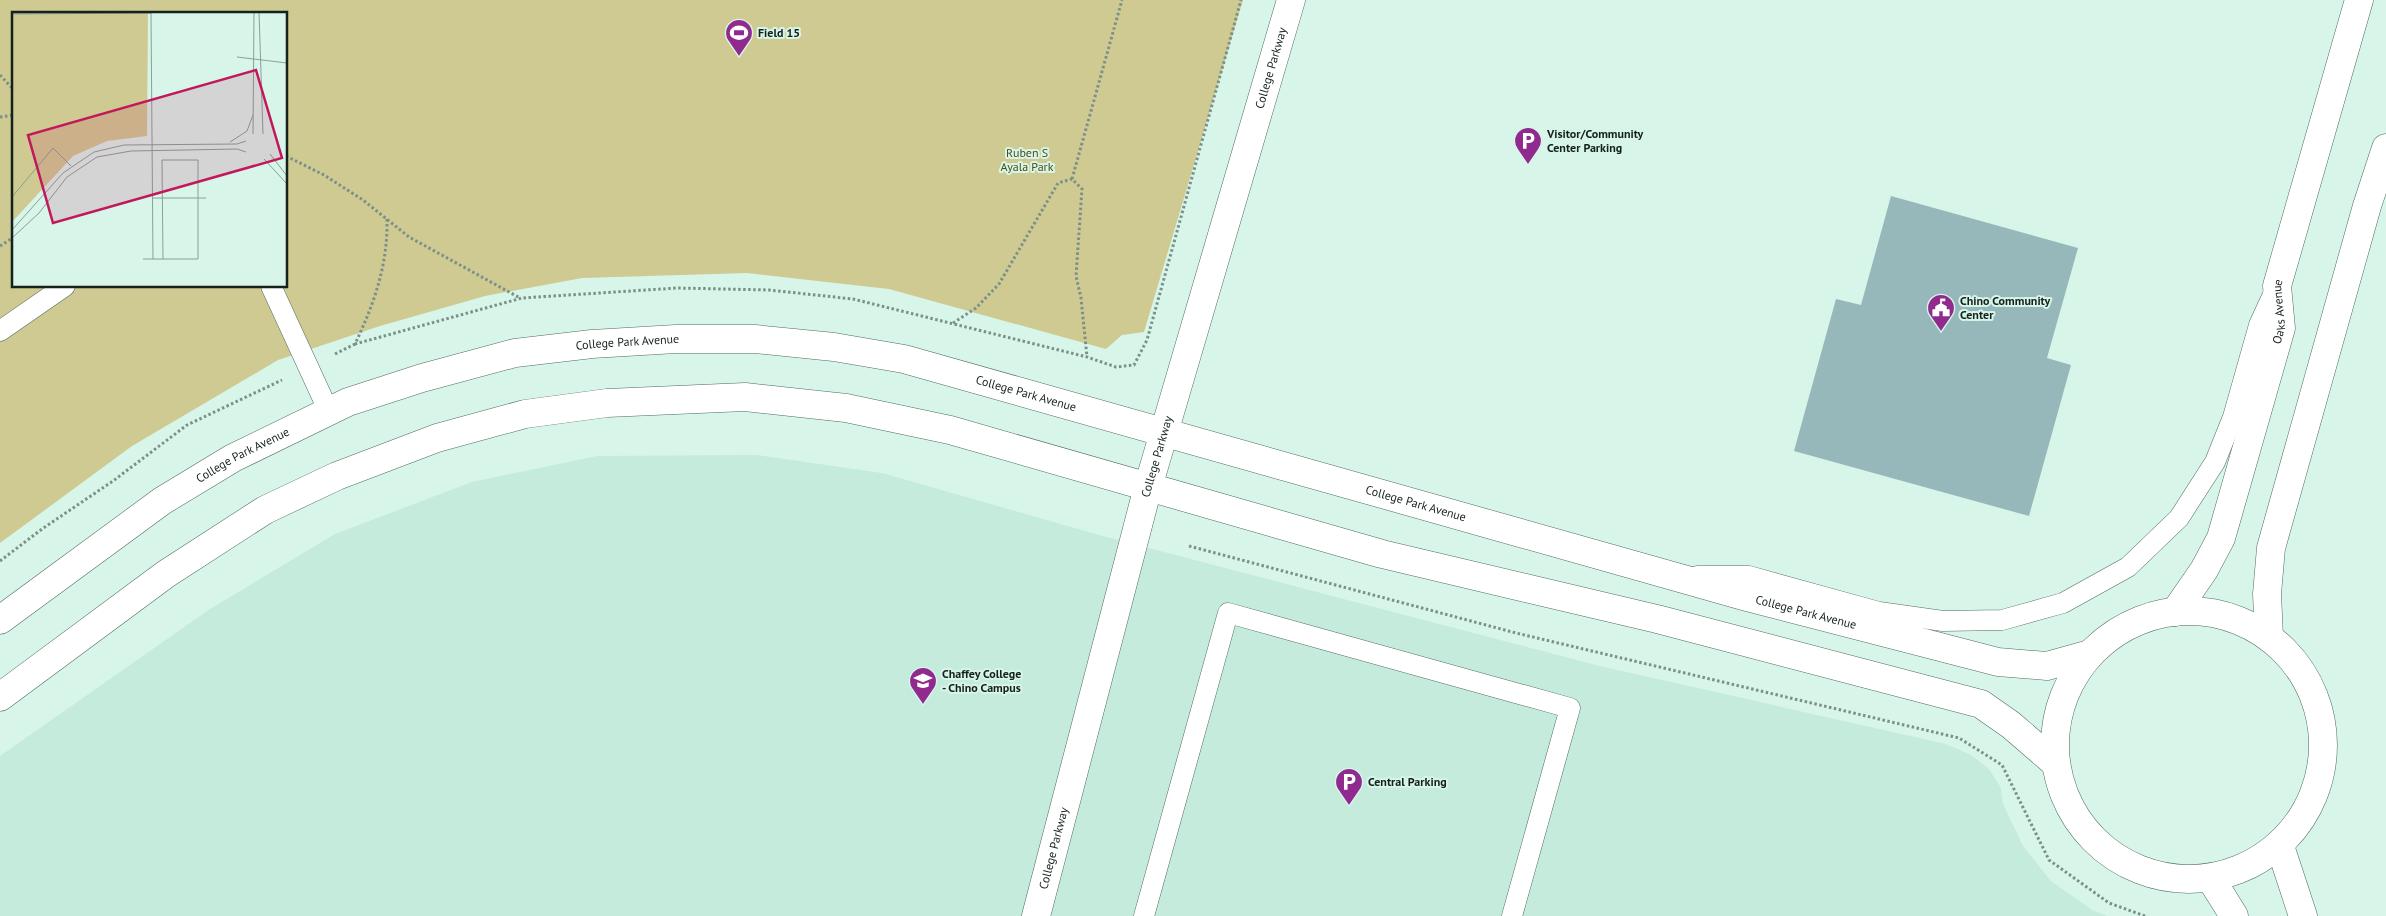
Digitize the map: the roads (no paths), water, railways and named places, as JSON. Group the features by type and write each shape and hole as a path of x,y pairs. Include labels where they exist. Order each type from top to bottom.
{"street":[{"name":"College Parkway","path":"1036,916 1163,432 1291,0"},
{"name":"Oaks Avenue","path":"2175,612 2204,570 2221,538 2281,328 2277,286 2359,0"},
{"path":"2269,638 2267,594 2271,548 2367,206 2386,148"},
{"name":"College Park Avenue","path":"0,620 162,501 233,458 348,402 422,378 515,354 592,344 676,338 755,339 834,347 904,360 1677,575 1747,597 1998,662 2047,666 2090,654"},
{"path":"0,697 166,574 265,510 337,476 437,438 525,414 607,403 736,397 846,408 950,430 1096,470 1148,487 1382,554 1657,619 1980,704 2011,724 2055,763"},
{"path":"2175,612 2208,612 2240,621 2269,638 2298,665 2316,700 2324,739 2320,778 2305,815 2280,846 2247,867 2211,878 2168,878 2127,865 2093,839 2068,805 2055,763 2056,724 2068,687 2090,654 2115,633 2144,619 2175,612"},
{"path":"2280,846 2303,916"},
{"path":"2211,878 2234,916"}],"lane":[{"path":"1677,575 1749,576 1879,612 1944,621 2002,620 2063,603 2128,566 2179,518 2215,462 2233,416 2259,325 2277,286"},
{"path":"0,331 62,288"},
{"path":"272,288 329,412"},
{"path":"1144,916 1228,613 1570,708 1512,916"}],"place":[{"name":"Field 15","path":"739,57"},
{"name":"Visitor/Community Center Parking","path":"1528,165"},
{"name":"Chino Community Center","path":"1941,332"},
{"name":"Chaffey College - Chino Campus","path":"923,705"},
{"name":"Central Parking","path":"1349,806"}],"park label":[{"name":"Ruben S Ayala Park","path":"1027,160"}]}
